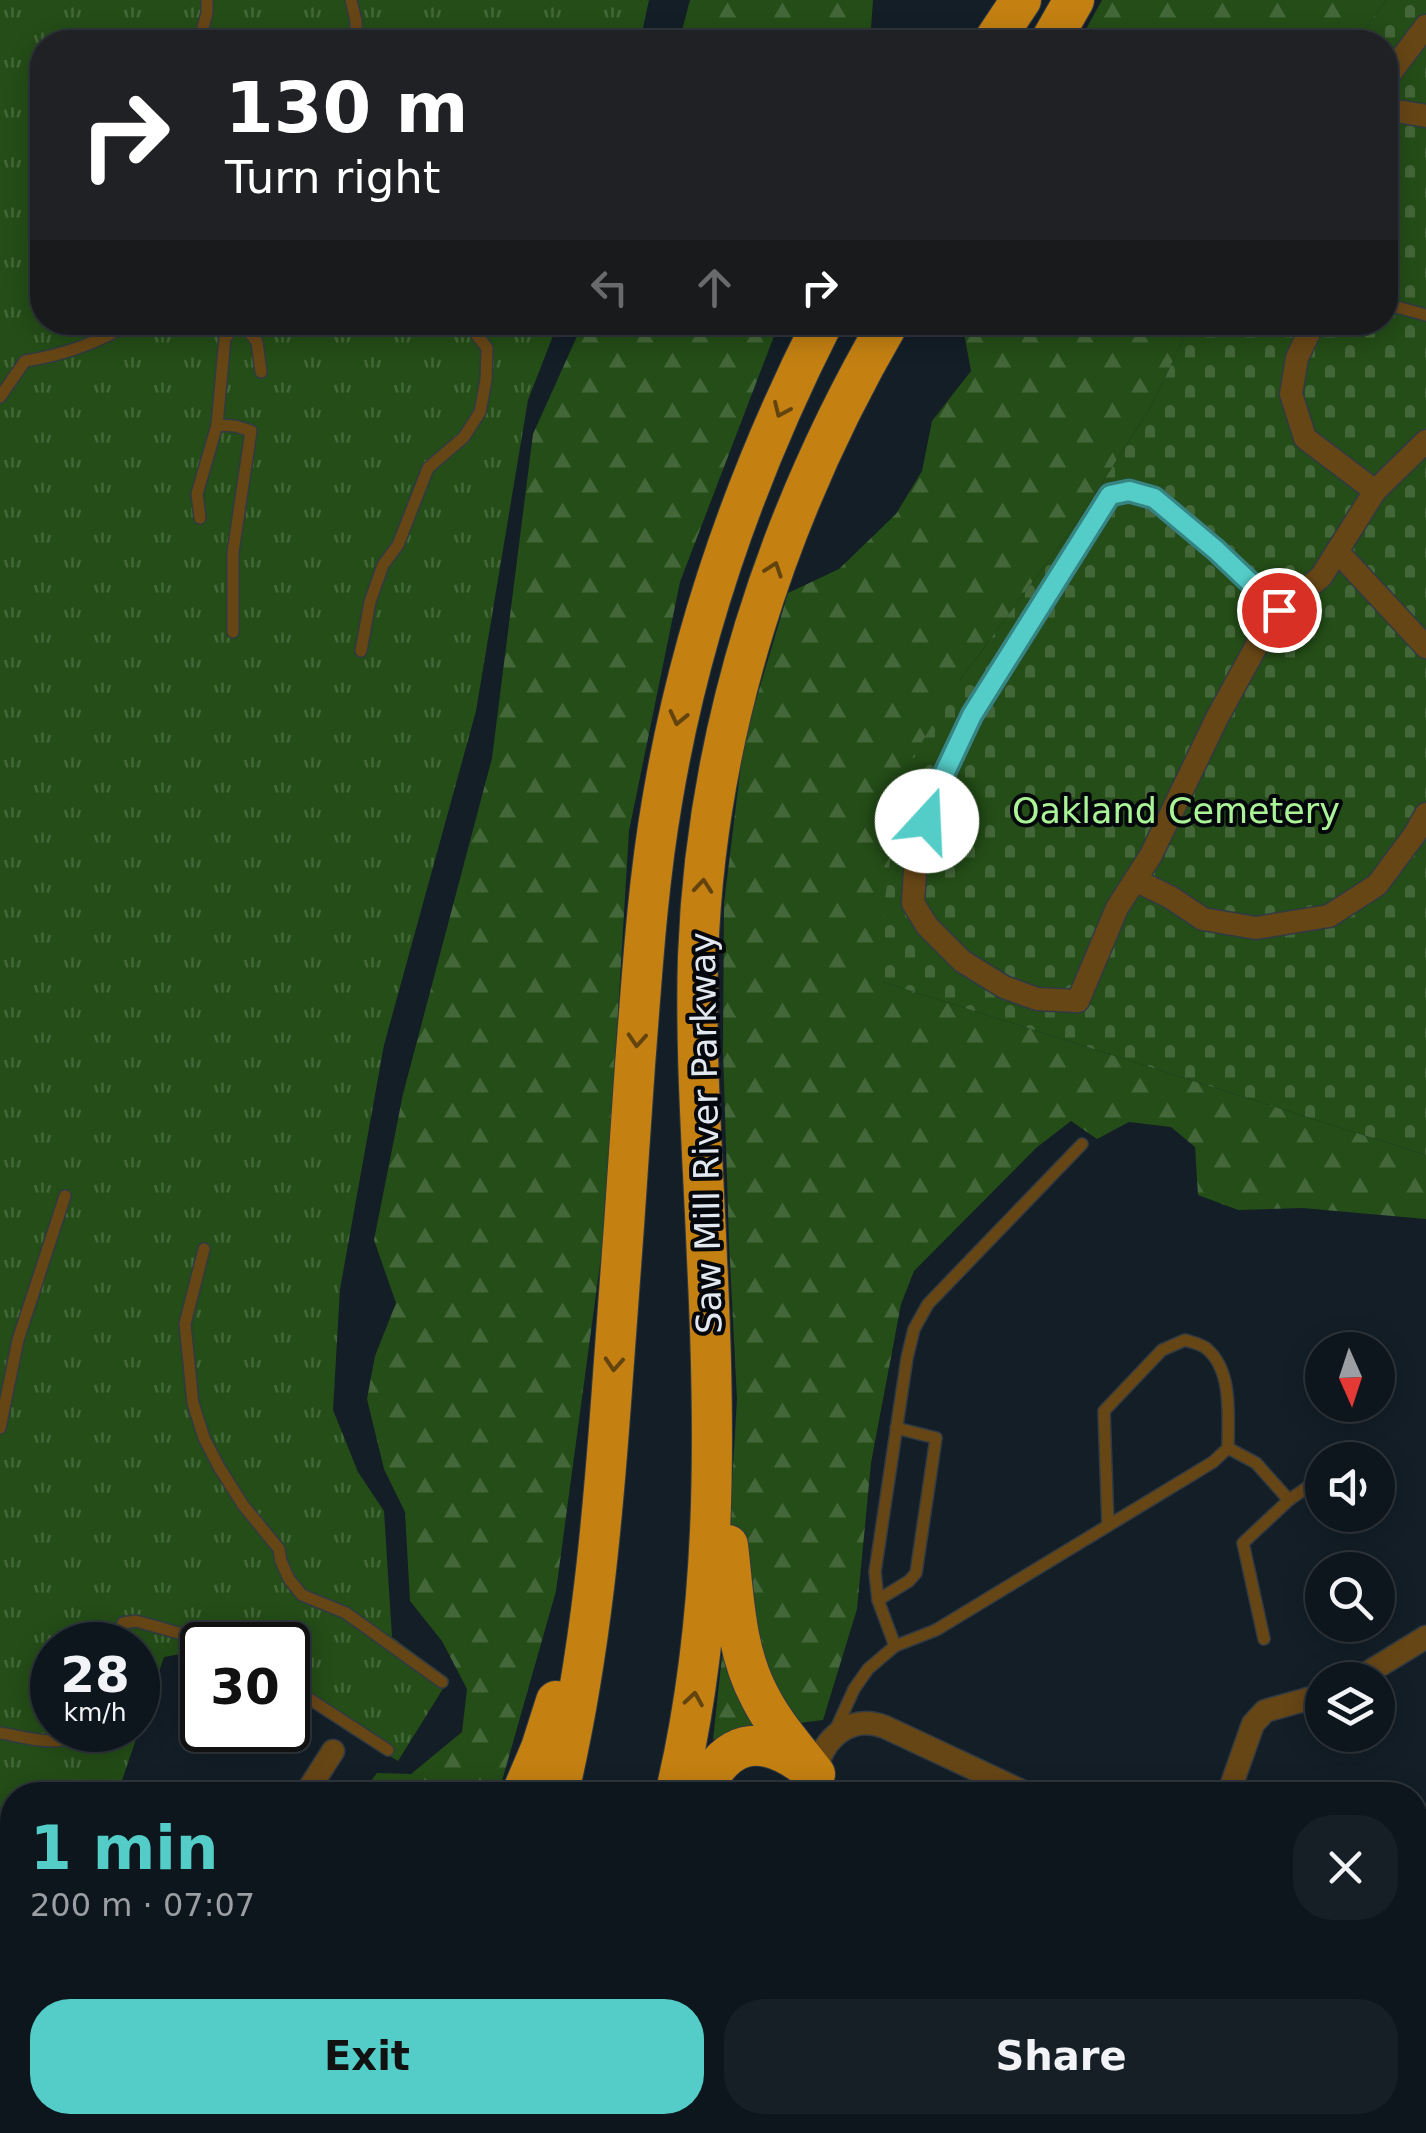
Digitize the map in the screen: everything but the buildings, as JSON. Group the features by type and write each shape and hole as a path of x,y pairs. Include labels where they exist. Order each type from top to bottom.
{"highway":[{"path":"1001,30 1020,0"},
{"path":"1057,30 1074,0"},
{"name":"Saw Mill River Parkway","path":"561,1782 585,1666 598,1563 644,955 665,785 690,668 730,536 781,408 817,335"},
{"name":"Saw Mill River Parkway","path":"677,1782 692,1711 706,1609 710,1538 712,1396 697,1024 701,919 712,816 740,678 780,549 822,448 882,335"},
{"path":"712,1396 736,1618 744,1658 768,1711 821,1770"},
{"path":"526,1782 546,1735 598,1563"},
{"path":"706,1782 721,1760 736,1750 755,1746 782,1751 821,1770"}],"street":[{"path":"1398,63 1426,26"},
{"path":"1398,111 1426,116"},
{"path":"1308,335 1297,358 1291,394 1305,438 1375,491"},
{"path":"1279,610 1154,498 1129,491 1110,495 972,715 938,787 916,855 913,903 927,926 962,960 1004,987 1037,999 1078,1001 1117,908 1151,855 1216,718 1275,612 1279,610 1321,577 1375,491 1426,441"},
{"path":"1337,552 1426,647"},
{"path":"1135,880 1202,919 1256,928 1329,916 1378,885 1426,814"},
{"path":"1385,1662 1426,1637"},
{"path":"1233,1782 1253,1724 1265,1712 1305,1699"},
{"path":"821,1770 848,1726 876,1724 1002,1782"},
{"path":"313,1782 332,1751"}],"lane":[{"path":"202,30 207,0"},
{"path":"351,0 356,30"},
{"path":"1398,307 1426,314"},
{"path":"0,397 25,362 61,355 110,335"},
{"path":"200,518 197,494 216,425 229,335"},
{"path":"252,335 258,342 262,372"},
{"path":"361,650 370,602 383,565 398,544 428,468 464,437 480,412 487,348 477,335"},
{"path":"216,425 251,432 233,552 232,632"},
{"path":"894,1646 878,1600 875,1572 910,1343 920,1316 1082,1144"},
{"path":"0,1428 18,1340 65,1196"},
{"path":"204,1249 185,1324 192,1403 219,1467 279,1549 280,1562 302,1595 346,1613 442,1682"},
{"path":"821,1770 854,1689 894,1646 936,1630 1108,1526 1213,1462 1228,1448 1223,1372 1206,1348 1184,1340 1162,1350 1104,1410 1108,1526"},
{"path":"878,1600 916,1573 936,1438 896,1428"},
{"path":"1228,1448 1256,1462 1289,1500"},
{"path":"1264,1639 1242,1542 1305,1489"},
{"path":"310,1699 388,1750"},
{"path":"0,1733 30,1738"}],"green space":[{"path":"0,0 649,0 643,30 30,30 30,335 553,335 528,400 476,711 384,1045 340,1289 333,1410 358,1472 384,1511 392,1637 449,1679 398,1761 310,1707 310,1622 180,1622 180,1654 164,1657 160,1669 160,1622 30,1622 30,1752 132,1752 121,1782 0,1782"},
{"path":"690,0 873,0 871,30 682,30"},
{"path":"1102,0 1386,0 1365,30 1086,30"},
{"name":"Oakland Cemetery","path":"1386,0 1426,0 1426,1155 883,982 885,899 901,776 960,680 1080,518 1153,403 1185,335 1398,335 1398,30 1365,30"},
{"path":"578,335 774,335 680,582 629,831 605,1227 556,1591 502,1782 370,1782 377,1773 411,1774 462,1732 467,1689 442,1641 410,1601 405,1512 384,1469 367,1399 375,1356 396,1303 374,1240 403,1094 492,758 533,434"},
{"path":"964,335 1185,335 1153,403 1080,518 960,680 883,982 1426,1155 1426,1219 1302,1208 1238,1210 1198,1195 1195,1147 1171,1127 1129,1122 1097,1139 1071,1121 1036,1148 914,1271 901,1304 871,1463 857,1609 823,1720 753,1729 713,1740 722,1656 737,1399 723,1051 724,903 744,740 788,593 839,569 896,514 922,471 932,421 971,371"}],"route":[{"path":"927,821 938,787 972,715 1110,495 1129,491 1154,498 1279,610"}]}
